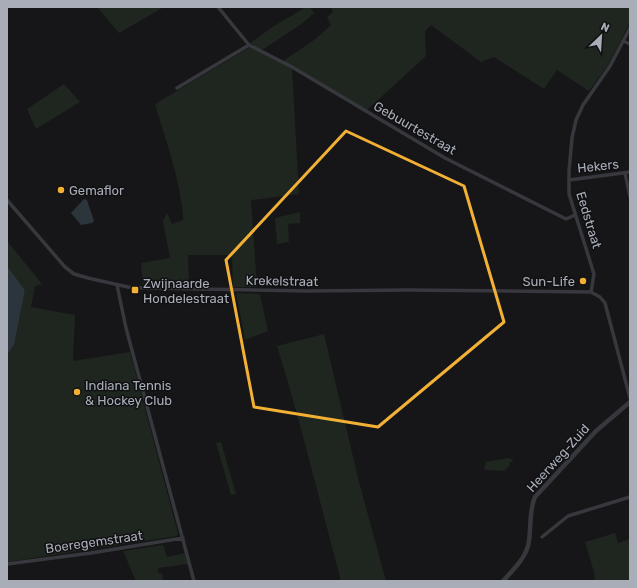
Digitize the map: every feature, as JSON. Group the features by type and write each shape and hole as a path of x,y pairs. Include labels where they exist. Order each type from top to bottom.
{"street":[{"name":"Gebuurtestraat","path":"218,7 249,45 292,67 445,158 566,219 575,215"},
{"name":"Eedstraat","path":"591,292 594,274 569,194 571,147 576,120 586,99 610,66 630,28"},
{"path":"624,41 630,44"},
{"path":"177,88 249,45"},
{"name":"Hekers","path":"569,180 625,174 630,172"},
{"path":"625,174 630,197"},
{"name":"Krekelstraat","path":"7,200 69,270 88,278 117,285 160,289 591,292"},
{"path":"117,285 132,350 194,581"},
{"path":"591,292 600,297 604,303 630,398"},
{"name":"Heerweg-Zuid","path":"503,581 520,562 526,550 530,536 530,510 535,497 596,431 630,402"},
{"path":"542,537 568,516 630,497"},
{"name":"Boeregemstraat","path":"7,564 183,538"}],"highlighted area":[{"path":"346,131 464,186 504,322 378,427 254,407 226,260"}],"shaded area":[{"path":"97,7 164,7 119,33"},
{"path":"306,7 310,7 314,13 303,23 262,50 250,43 274,26"},
{"path":"331,7 630,7 630,22 608,65 589,91 557,70 544,89 494,57 481,62 431,25 425,31 426,56 367,110 283,61 314,40 331,25 327,17 333,12"},
{"path":"250,47 292,68 299,194 251,200 257,287 233,287 232,255 188,255 189,287 143,286 141,263 170,258 163,221 167,213 172,224 183,220 180,192 155,104"},
{"path":"64,84 80,102 36,129 27,109"},
{"path":"84,199 87,200 94,221 92,223 81,225 71,213"},
{"path":"300,212 300,223 288,224 289,242 277,244 275,218"},
{"path":"7,241 42,284 35,286 31,307 75,315 73,361 130,352 178,533 177,536 7,562 7,355 14,345 25,290 7,266"},
{"path":"7,266 25,290 14,345 7,355"},
{"path":"236,293 260,294 268,331 245,340"},
{"path":"324,334 359,482 386,581 341,581 277,346"},
{"path":"221,442 236,494 231,495 216,443"},
{"path":"508,458 512,459 513,462 509,462 510,465 504,471 486,470 484,468 486,462"},
{"path":"615,533 618,543 630,539 630,581 595,581 594,572 585,542"},
{"path":"163,545 167,557 185,553 188,564 158,568 158,573 162,573 163,581 136,581 123,551"}],"place":[{"name":"Gemaflor","path":"61,190"},
{"name":"Sun-Life","path":"583,281"},
{"name":"Zwijnaarde Hondelestraat","path":"135,290"},
{"name":"Indiana Tennis & Hockey Club","path":"77,392"}]}
